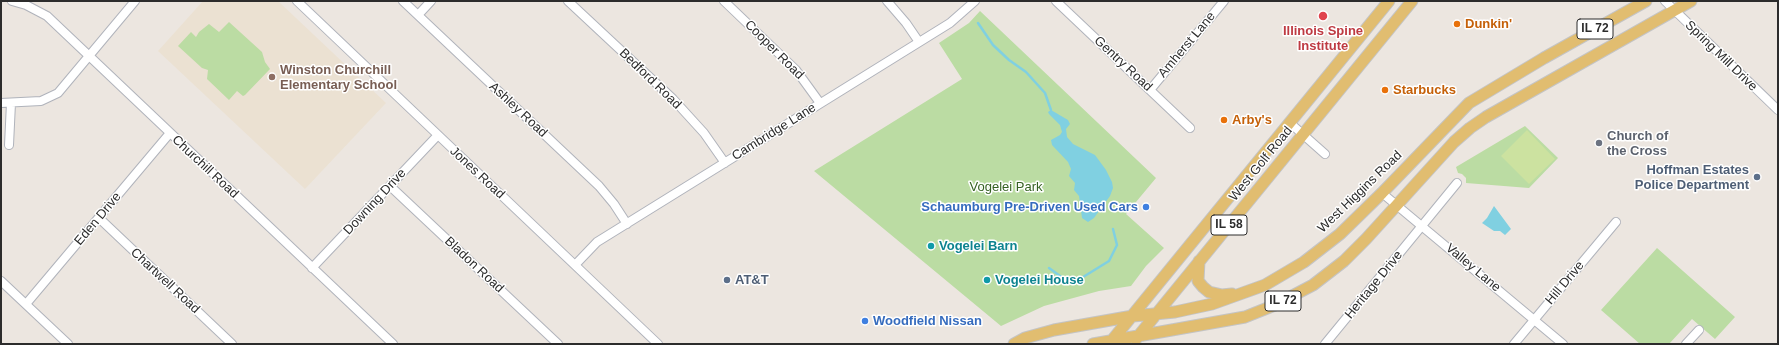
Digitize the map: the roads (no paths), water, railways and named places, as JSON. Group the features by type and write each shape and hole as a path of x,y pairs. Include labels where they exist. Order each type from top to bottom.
{"main road":[{"name":"West Golf Road","path":"1110,342 1133,316 1389,1"},
{"name":"West Golf Road","path":"1134,340 1412,1"},
{"name":"West Higgins Road","path":"1014,344 1025,338 1054,330 1133,316 1175,312 1212,304 1265,285 1304,262 1340,234 1469,103 1544,58 1646,1"},
{"name":"IL 72","path":"1093,344 1134,340 1245,316 1275,305 1313,285 1344,261 1366,240 1454,142 1470,128 1493,113 1691,1"},
{"path":"1199,261 1198,281 1209,292 1222,295 1246,292"}],"street":[{"name":"Churchill Road","path":"12,1 26,5 47,16 393,344"},
{"path":"1,103 41,101 58,93 135,1"},
{"name":"Jones Road","path":"297,1 658,344"},
{"name":"Ashley Road","path":"403,1 599,186 614,204 627,224"},
{"path":"418,16 431,1"},
{"name":"Bedford Road","path":"568,1 673,99 704,133 725,163"},
{"name":"Cooper Road","path":"724,1 796,70 820,103"},
{"path":"887,1 906,23 919,42"},
{"name":"Cambridge Lane","path":"575,265 597,242 956,19 975,1"},
{"name":"Gentry Road","path":"1056,1 1190,128"},
{"path":"1063,8 1069,1"},
{"name":"Amherst Lane","path":"1150,90 1224,1"},
{"name":"Spring Mill Drive","path":"1665,1 1673,11 1778,110"},
{"path":"9,145 11,103"},
{"path":"1290,123 1325,154"},
{"name":"Eden Drive","path":"26,304 170,134"},
{"name":"Downing Drive","path":"312,268 438,135"},
{"name":"Heritage Drive","path":"1325,344 1457,183"},
{"name":"Bladon Road","path":"390,186 558,344"},
{"name":"Valley Lane","path":"1382,193 1563,344"},
{"name":"Chartwell Road","path":"99,218 232,344"},
{"name":"Hill Drive","path":"1514,344 1616,222"},
{"path":"1,281 68,344"},
{"path":"1686,344 1699,330"}],"water":[{"path":"1051,110 1068,120 1070,124 1066,129 1067,137 1073,144 1095,155 1106,170 1112,182 1113,188 1110,196 1094,218 1088,222 1082,218 1079,196 1074,190 1075,183 1069,176 1071,169 1068,162 1052,145 1051,140 1060,135 1062,132 1060,125 1048,112"},
{"path":"1494,206 1511,229 1505,235 1500,231 1494,231 1482,223 1487,218"}],"waterway":[{"path":"978,23 993,45 1009,60 1026,72 1045,93 1051,110"},
{"path":"1049,268 1067,281 1075,282 1109,261 1117,245 1113,229"}],"place":[{"name":"Illinois Spine Institute","path":"1323,16"},
{"name":"Dunkin'","path":"1457,24"},
{"name":"Winston Churchill Elementary School","path":"272,77"},
{"name":"Starbucks","path":"1385,90"},
{"name":"Arby's","path":"1224,120"},
{"name":"Church of the Cross","path":"1599,143"},
{"name":"Hoffman Estates Police Department","path":"1757,177"},
{"name":"Schaumburg Pre-Driven Used Cars","path":"1146,207"},
{"name":"Vogelei Barn","path":"931,246"},
{"name":"AT&T","path":"727,280"},
{"name":"Vogelei House","path":"987,280"},
{"name":"Woodfield Nissan","path":"865,321"}],"park label":[{"name":"Vogelei Park","path":"1006,187"}]}
